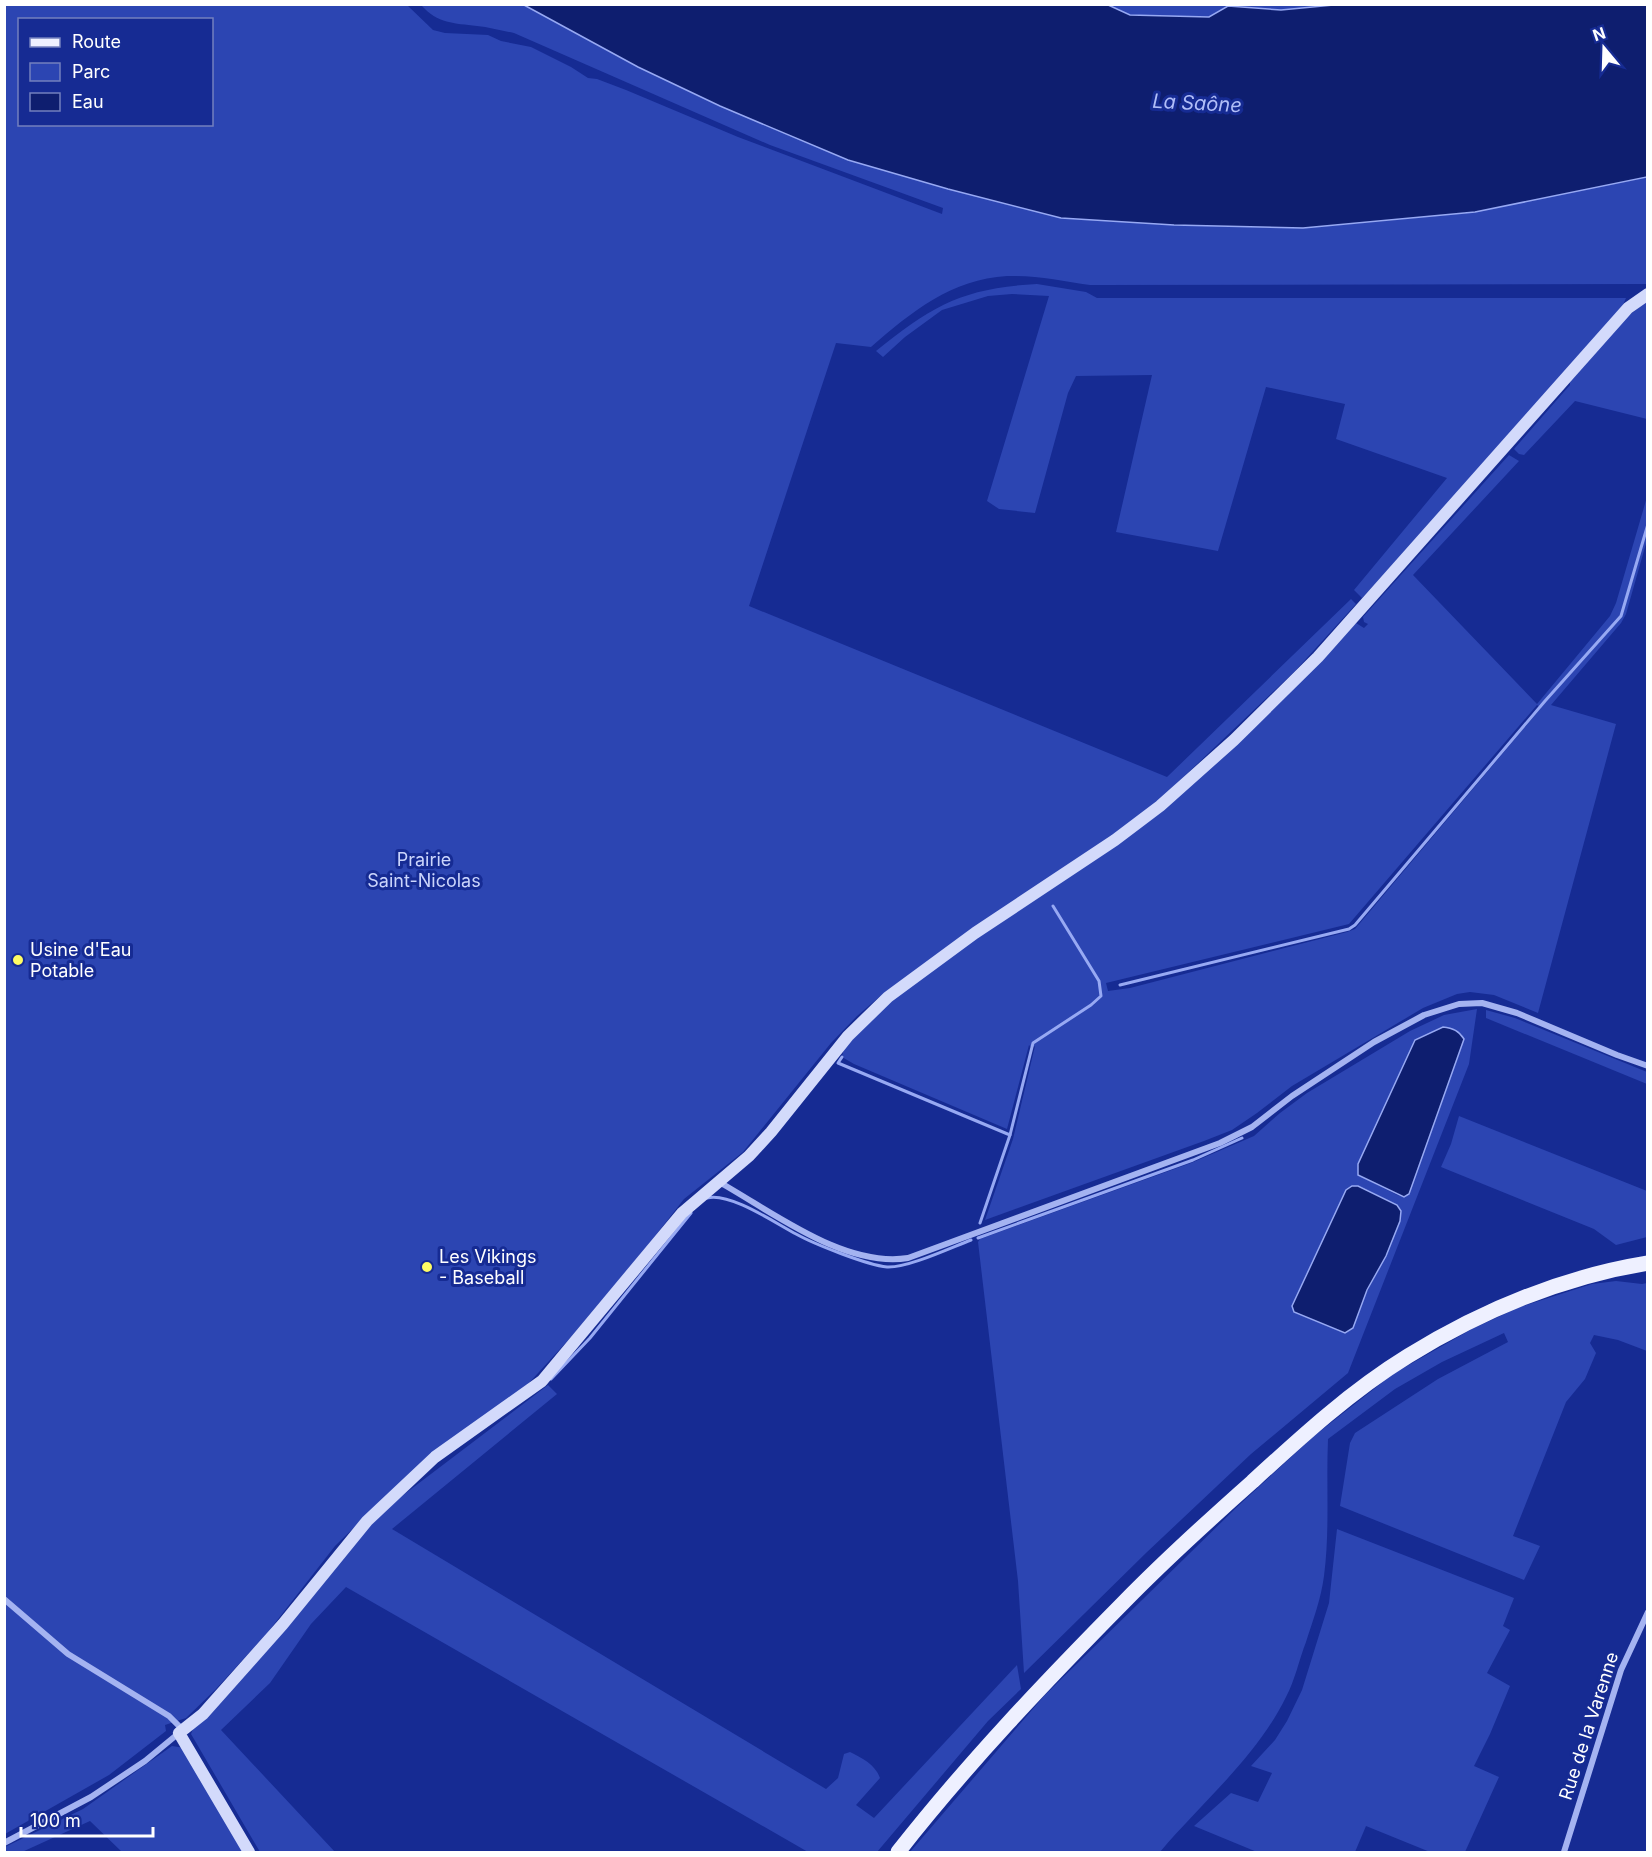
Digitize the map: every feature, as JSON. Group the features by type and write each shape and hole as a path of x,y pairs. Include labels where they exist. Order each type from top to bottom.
{"main road":[{"path":"898,1852 1058,1668 1178,1548 1299,1438 1361,1389 1406,1357 1499,1308 1590,1275 1647,1263"}],"street":[{"path":"4,1843 91,1797 145,1761 203,1714 283,1624 367,1521 435,1457 542,1381 682,1213 749,1156 848,1036 888,997 975,933 1115,840 1160,806 1234,740 1318,657 1628,308 1647,294"},
{"path":"719,1182 810,1236 875,1259 895,1260 908,1258 1220,1143 1252,1127 1292,1096 1374,1042 1424,1015 1458,1004 1482,1003 1517,1013 1647,1066"},
{"path":"4,1599 68,1654 169,1716 181,1732 249,1852"},
{"name":"Rue de la Varenne","path":"1564,1852 1621,1670 1647,1612"}],"green space":[{"name":"Prairie Saint-Nicolas","path":"5,5 407,5 433,30 445,33 488,35 501,41 531,47 588,78 626,90 738,137 942,214 943,208 770,145 514,33 447,22 434,16 421,5 524,5 638,67 720,106 848,160 948,189 1174,225 1303,228 1475,212 1647,177 1647,284 1090,285 1038,277 1007,276 968,283 950,291 917,310 871,347 836,343 749,606 1167,777 1351,599 1356,604 1295,671 1155,804 1111,837 885,992 857,1016 831,1043 743,1152 684,1199 571,1337 528,1384 378,1504 335,1546 268,1632 215,1690 186,1718 165,1725 166,1731 109,1775 5,1834"},
{"path":"1106,5 1344,5 1281,10 1228,6 1209,17 1130,15"},
{"path":"1037,284 1086,292 1097,298 1626,298 1622,307 1427,528 1362,598 1354,590 1447,478 1336,439 1345,404 1266,387 1218,551 1116,532 1152,375 1076,376 1068,393 1035,513 999,509 987,501 1049,296 1012,294 988,296 942,310 905,337 883,357 876,351 915,322 950,302 989,290"},
{"path":"1647,301 1647,419 1575,401 1524,455 1519,454 1514,449 1570,385 1570,382 1627,317"},
{"path":"1509,455 1519,461 1413,575 1537,704 1610,616 1616,603 1647,497 1647,540 1626,614 1621,623 1551,705 1616,724 1538,1013 1494,995 1470,992 1457,994 1423,1008 1292,1086 1232,1130 985,1220 1013,1139 1035,1046 1032,1048 1029,1045 1007,1129 854,1064 842,1057 844,1048 890,1002 969,943 1111,848 1356,623 1364,628 1368,624 1364,622 1363,617","holes":["1537,705 1541,708 1355,929 1130,988 1108,991 1106,983 1349,924"]},
{"path":"1477,1009 1469,1064 1348,1373 1251,1454 1024,1673 1018,1581 978,1242 980,1239 1191,1163 1254,1136 1307,1093 1410,1031 1444,1015","holes":["1461,1034 1464,1040 1409,1193 1404,1197 1397,1195 1358,1175","1400,1221 1386,1256 1345,1333 1294,1312"]},
{"path":"1486,1010 1515,1018 1647,1072 1647,1084 1486,1018"},
{"path":"1459,1116 1647,1191 1647,1237 1616,1245 1594,1229 1441,1167"},
{"path":"1616,1281 1647,1283 1647,1351 1618,1340 1594,1335 1590,1343 1596,1353 1585,1379 1566,1402 1513,1536 1540,1546 1524,1580 1340,1506 1350,1443 1355,1433 1438,1379 1508,1342 1504,1333 1442,1362 1395,1389 1328,1439 1324,1576 1321,1593 1292,1684 1260,1740 1228,1779 1160,1852 910,1852 1044,1696 1238,1506 1314,1436 1393,1374 1472,1329 1520,1307 1592,1284"},
{"path":"548,1385 557,1394 392,1529 826,1789 838,1778 844,1754 850,1752 863,1759 875,1769 880,1778 856,1805 874,1818 1017,1665 1021,1689 988,1721 877,1852 808,1852 346,1587 311,1624 270,1683 221,1730 335,1852 260,1852 191,1734 193,1729 366,1529 398,1499"},
{"path":"1337,1529 1514,1598 1503,1626 1510,1630 1487,1673 1510,1686 1474,1766 1499,1777 1465,1852 1430,1852 1366,1826 1355,1852 1257,1852 1194,1826 1231,1793 1258,1802 1272,1773 1251,1766 1275,1740 1302,1690 1329,1603"},
{"path":"172,1746 185,1748 198,1771 200,1781 205,1784 246,1852 122,1852 90,1821 22,1852 5,1852 5,1847 83,1809"}],"water":[{"name":"La Saône","path":"1106,4 1130,15 1209,17 1228,6 1281,10 1344,4 1647,5 1647,177 1475,212 1303,228 1174,225 1061,218 848,160 720,106 638,67 524,5"},
{"path":"1443,1027 1455,1030 1464,1039 1409,1194 1404,1197 1358,1175 1358,1164 1415,1040"},
{"path":"1352,1186 1358,1186 1397,1205 1401,1211 1400,1221 1386,1256 1367,1290 1353,1328 1345,1333 1294,1312 1292,1306 1346,1190"}],"waterway":[{"path":"1120,985 1349,929 1355,925 1545,701 1621,616 1648,524"},
{"path":"980,1223 1010,1135 1033,1043 1101,996 1099,981 1053,906"},
{"path":"842,1057 838,1063 1010,1135"},
{"path":"978,1238 1193,1160 1242,1138"},
{"path":"707,1198 717,1197 740,1204 815,1243 854,1258 887,1267 917,1261 971,1240"},
{"path":"551,1379 590,1338 691,1213"}],"place":[{"name":"Usine d'Eau Potable","path":"18,960"},
{"name":"Les Vikings - Baseball","path":"427,1267"}]}
